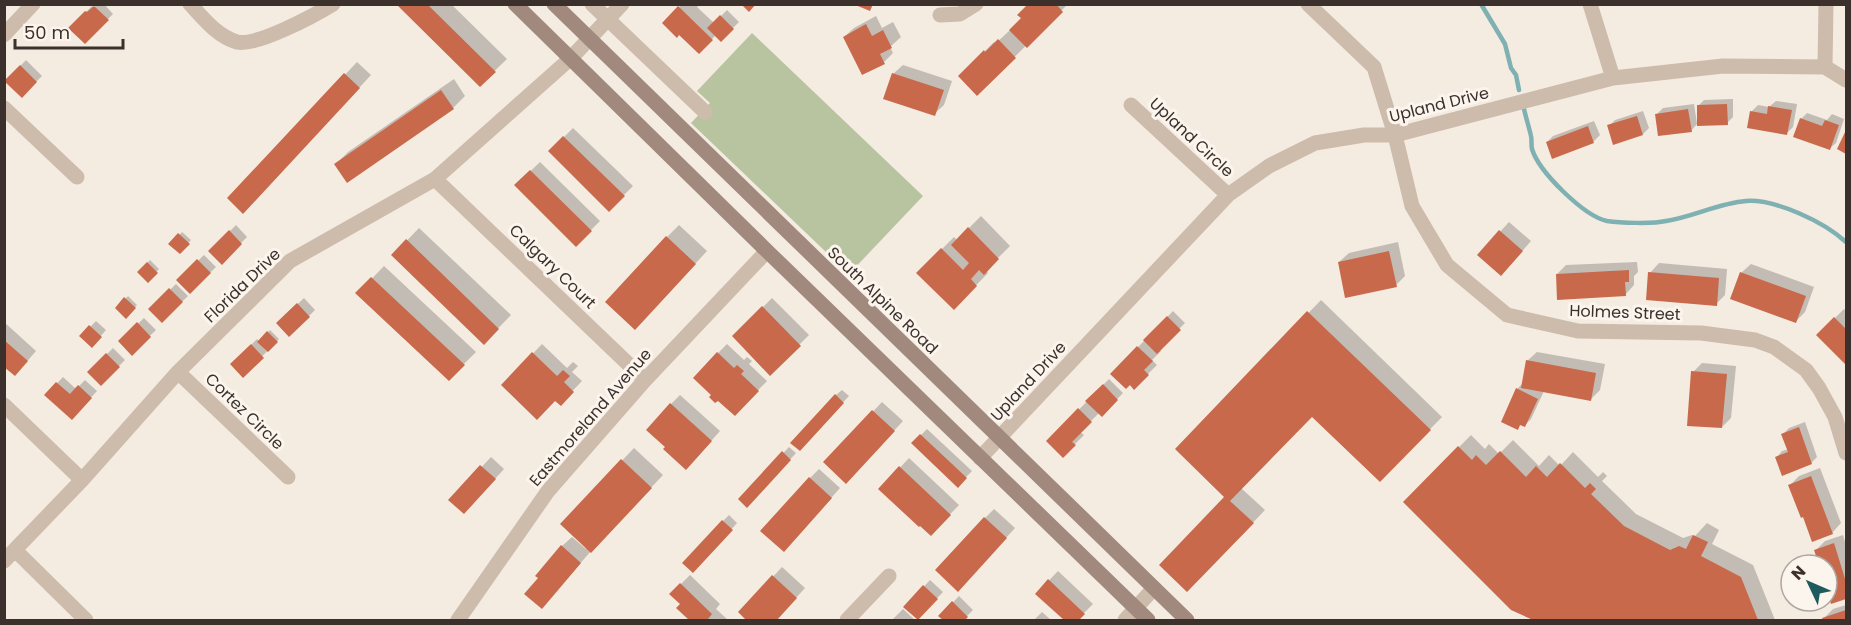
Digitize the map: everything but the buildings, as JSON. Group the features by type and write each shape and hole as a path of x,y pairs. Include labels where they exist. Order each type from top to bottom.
{"main road":[{"path":"515,4 1148,621"},
{"name":"South Alpine Road","path":"554,4 1188,621"}],"street":[{"path":"4,35 33,4"},
{"path":"190,4 220,34 241,43 251,42 285,29 333,4"},
{"path":"592,4 705,112"},
{"name":"Florida Drive","path":"10,555 82,480 178,372 290,261 435,179 571,58 622,4"},
{"path":"940,15 960,14 976,4"},
{"name":"Holmes Street","path":"1308,4 1374,67 1395,135 1412,206 1447,266 1507,315 1578,331 1701,333 1755,340 1765,344 1789,357 1806,370 1828,403 1846,453"},
{"path":"1590,4 1613,78"},
{"path":"1826,4 1825,67 1846,80"},
{"name":"Upland Drive","path":"980,458 1228,195 1269,166 1315,143 1364,135 1395,135 1613,78 1723,66 1825,67"},
{"name":"Upland Circle","path":"1131,105 1228,195"},
{"path":"4,108 77,177"},
{"name":"Calgary Court","path":"435,179 645,380"},
{"name":"Eastmoreland Avenue","path":"458,621 548,491 645,380 767,251"},
{"name":"Cortez Circle","path":"178,372 288,477"},
{"path":"4,405 82,480"},
{"path":"10,555 86,621"},
{"path":"847,621 889,576"},
{"path":"1125,621 1154,588"}],"green space":[{"path":"752,33 923,196 849,274 691,123 710,103 697,91"}],"waterway":[{"path":"1481,4 1505,44 1519,90"},
{"path":"1524,109 1532,149 1543,169 1575,202 1597,217 1607,221 1660,222 1736,202 1758,201 1799,213 1837,234 1846,242"}]}
